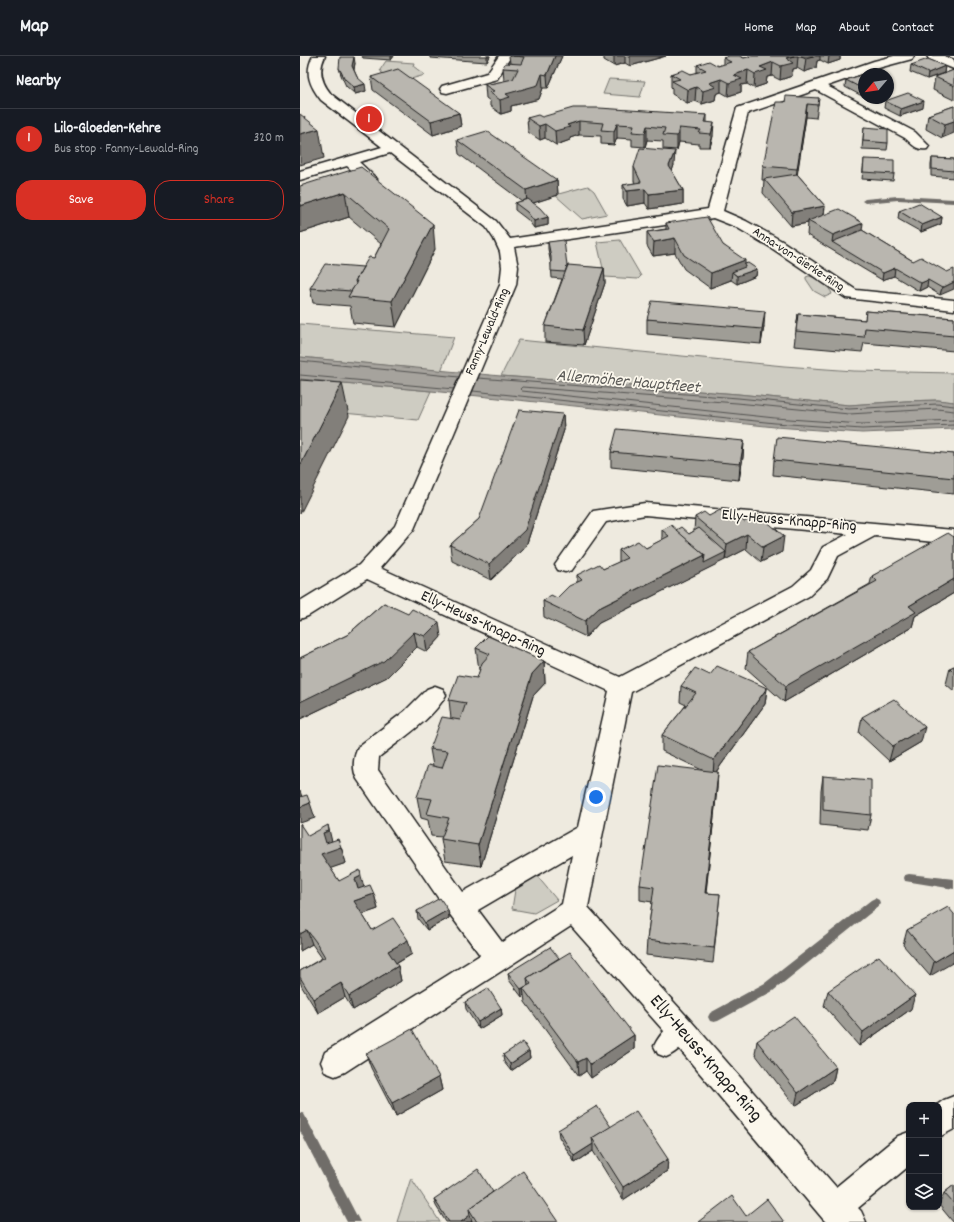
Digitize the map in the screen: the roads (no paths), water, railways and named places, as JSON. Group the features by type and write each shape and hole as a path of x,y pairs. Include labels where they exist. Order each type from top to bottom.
{"street":[{"name":"Fanny-Lewald-Ring","path":"300,611 366,570 404,529 508,286 511,265 506,244 500,234 487,220 332,102 321,92 314,76 315,64 319,56"},
{"path":"447,89 492,76 505,56"},
{"path":"715,214 742,111 878,64 908,56"},
{"path":"933,56 954,65"},
{"path":"816,85 910,134 922,146 930,147 934,153"},
{"path":"771,100 809,103"},
{"path":"824,104 855,106"},
{"path":"300,176 392,148"},
{"path":"300,201 370,179 349,161"},
{"name":"Anna-von-Gierke-Ring","path":"506,244 715,214 741,224 776,244 852,295 954,305"},
{"name":"Elly-Heuss-Knapp-Ring","path":"565,564 600,516 645,509 872,528 954,537"},
{"name":"Elly-Heuss-Knapp-Ring","path":"366,570 621,687 801,591 820,574 830,552 872,528"},
{"path":"335,1062 574,910 621,687"},
{"path":"435,695 413,717 367,752 366,772 460,907 498,958"},
{"path":"460,907 590,833"},
{"name":"Elly-Heuss-Knapp-Ring","path":"574,910 673,1038 842,1215 906,1150"},
{"path":"942,1120 954,1110"}],"water":[{"path":"300,357 501,376 738,394 849,405 938,400 954,402 954,429 862,433 775,427 431,391 300,379"}],"waterway":[{"path":"865,201 898,198 954,201"},
{"path":"909,878 954,884"},
{"path":"714,1017 769,987 875,903"},
{"path":"300,1118 354,1222"}],"place":[{"name":"Lilo-Gloeden-Kehre","path":"369,119"}],"water label":[{"name":"Allermöher Hauptfleet","path":"628,383"}]}
